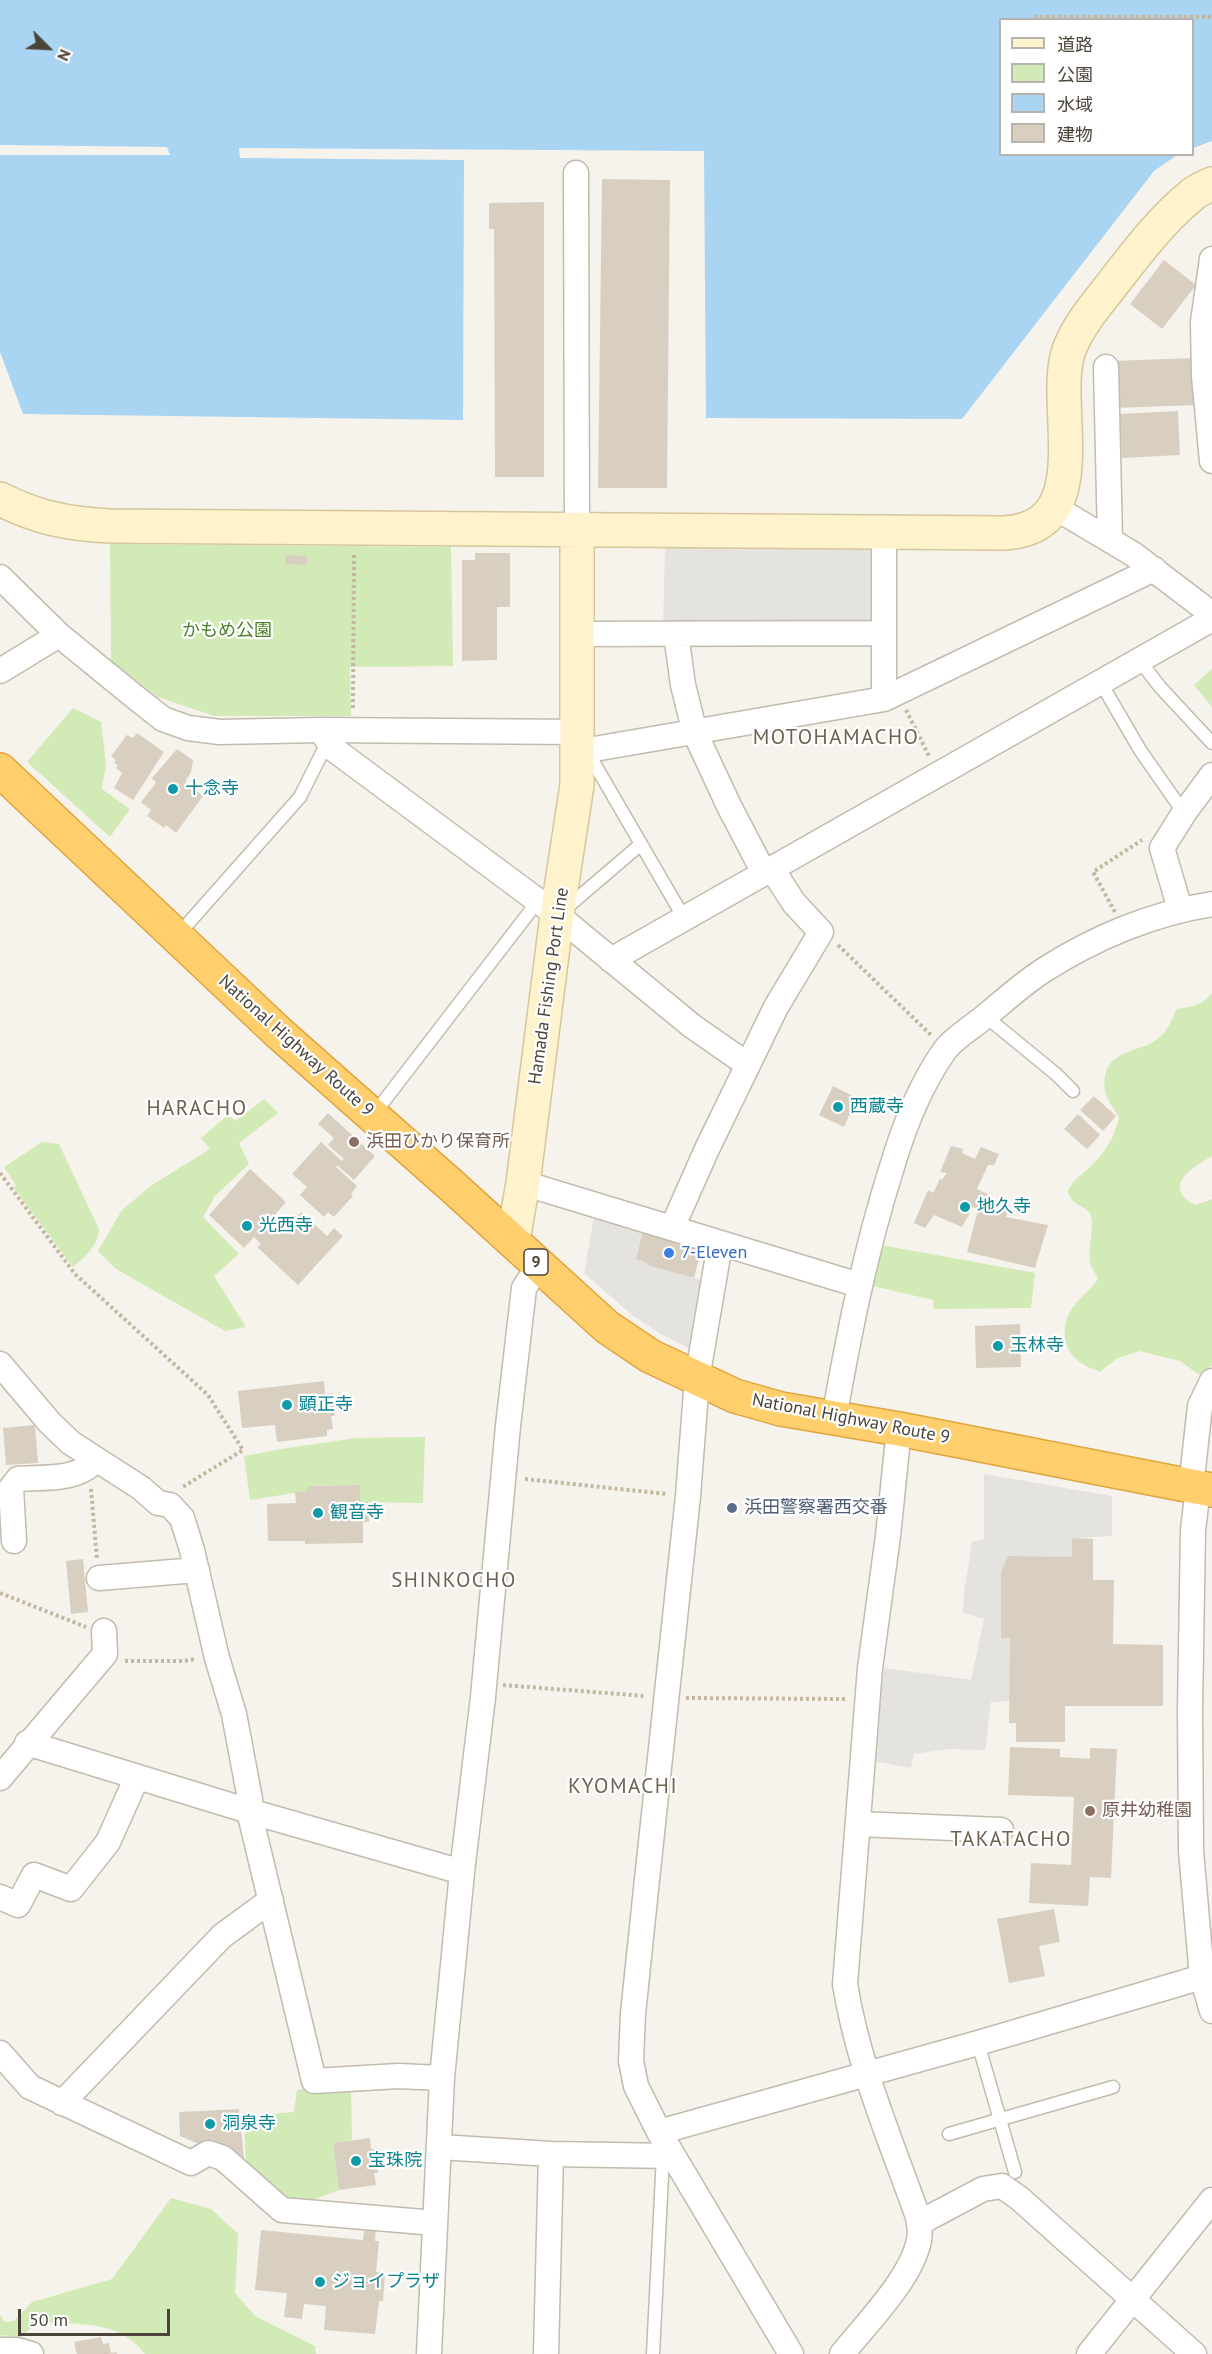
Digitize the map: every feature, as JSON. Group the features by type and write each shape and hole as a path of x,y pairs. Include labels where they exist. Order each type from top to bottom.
{"highway":[{"name":"National Highway Route 9","path":"0,770 279,1033 513,1240 607,1327 650,1356 735,1396 782,1409 899,1429 1200,1488"}],"street":[{"path":"576,173 577,528"},
{"path":"0,499 46,519 76,524 354,529 577,528 884,533 1014,533 1023,531 1039,523 1054,507 1060,494 1065,470 1065,367 1076,334 1136,254 1163,223 1194,193 1212,184"},
{"path":"1212,260 1203,322 1204,376 1212,461"},
{"path":"1106,367 1110,539"},
{"path":"1054,507 1110,539 1154,569 1212,614"},
{"name":"Hamada Fishing Port Line","path":"513,1240 523,1183 548,908 578,785 581,745 577,528"},
{"path":"884,533 884,633 890,696"},
{"path":"0,577 59,635 163,719 188,728 220,732 324,735 353,730 581,745 695,733 890,696 1154,569"},
{"path":"611,960 1212,619"},
{"path":"578,634 884,633"},
{"path":"672,1228 706,1149 776,1007 821,932 768,871 729,806 695,733 683,685 676,634"},
{"path":"0,671 59,635"},
{"path":"324,735 332,748 548,908 692,1026 748,1065"},
{"path":"1180,909 1162,848 1212,775"},
{"path":"834,1418 859,1286 878,1210 899,1142 920,1094 946,1048 1042,971 1063,958 1124,928 1180,909 1212,904"},
{"path":"523,1183 859,1286"},
{"path":"720,1244 697,1379 688,1496 646,1889 631,2061 636,2086 668,2156 791,2354"},
{"path":"429,2354 442,2078 462,1872 483,1697 503,1476 524,1288 540,1265"},
{"path":"0,1364 50,1423 92,1464 141,1488 158,1503 170,1505 182,1518 197,1570 216,1655 234,1714 250,1798 249,1811 314,2080 398,2076 442,2078"},
{"path":"1212,1381 1200,1406 1200,1488 1193,1530 1190,1689 1191,1851 1202,1977 1212,2011"},
{"path":"842,2354 907,2270 920,2238 919,2223 867,2074 851,2020 845,1984 870,1668 888,1536 899,1429"},
{"path":"14,1541 11,1488 18,1479 69,1475 92,1464"},
{"path":"99,1578 197,1570"},
{"path":"0,1778 104,1643"},
{"path":"27,1743 249,1811 462,1872"},
{"path":"0,1897 18,1905 34,1875 71,1889 108,1842 137,1777"},
{"path":"858,1824 1001,1830"},
{"path":"62,2103 222,1936 271,1900"},
{"path":"659,2132 978,2043 1202,1977"},
{"path":"0,2053 30,2087 62,2103 191,2163 208,2152 223,2158 282,2210 435,2223"},
{"path":"440,2147 551,2154 668,2156"},
{"path":"546,2354 551,2154"},
{"path":"919,2223 983,2189 1002,2186 1019,2198 1194,2354"},
{"path":"1089,2354 1212,2200"},
{"path":"0,2350 17,2350 31,2354"}],"lane":[{"path":"1140,661 1160,687 1212,743"},
{"path":"1101,683 1140,750 1184,813"},
{"path":"176,936 300,797 324,735"},
{"path":"581,745 684,918"},
{"path":"373,1115 548,908 641,844"},
{"path":"985,1016 1056,1074 1072,1091"},
{"path":"978,2043 1015,2172"},
{"path":"950,2134 1113,2087"},
{"path":"653,2354 668,2156"}],"path":[{"path":"1034,17 1212,17"},
{"path":"353,730 354,529"},
{"path":"890,696 939,775"},
{"path":"1124,928 1094,874 1095,869 1147,837 1162,848"},
{"path":"821,932 852,958 901,1008 946,1048"},
{"path":"0,1173 75,1274 207,1395 243,1450 158,1503"},
{"path":"92,1464 99,1578"},
{"path":"503,1476 688,1496"},
{"path":"0,1593 86,1627 104,1643 117,1661 183,1661 216,1655"}],"green space":[{"name":"かもめ公園","path":"110,544 451,547 453,666 350,667 351,716 214,716 158,697 111,662"},
{"path":"1212,669 1212,707 1194,685"},
{"path":"73,708 101,722 106,763 102,789 130,809 110,837 27,762"},
{"path":"1212,993 1212,1156 1189,1171 1180,1184 1185,1198 1195,1205 1212,1199 1212,1365 1203,1374 1198,1374 1180,1361 1139,1351 1116,1359 1100,1372 1075,1358 1070,1353 1065,1340 1065,1326 1069,1313 1098,1279 1090,1262 1092,1224 1090,1214 1072,1200 1068,1191 1104,1151 1117,1125 1119,1118 1105,1090 1105,1076 1109,1066 1123,1054 1152,1043 1160,1037 1168,1028 1177,1009 1196,1005"},
{"path":"264,1099 278,1113 239,1143 249,1164 215,1196 203,1217 239,1254 214,1276 246,1327 225,1331 116,1269 98,1251 122,1210 152,1185 210,1149 201,1138 228,1115 236,1121"},
{"path":"42,1142 59,1144 99,1229 94,1246 73,1267 14,1188 16,1185 4,1167"},
{"path":"881,1245 1035,1273 1031,1308 934,1309 933,1300 869,1285"},
{"path":"425,1437 423,1503 360,1502 359,1485 307,1486 307,1491 250,1500 244,1456 357,1438"},
{"path":"351,2086 352,2140 333,2143 339,2190 305,2203 286,2204 246,2172 244,2116 294,2112 297,2090"},
{"path":"171,2198 211,2209 238,2234 235,2293 255,2316 315,2346 316,2354 145,2354 122,2335 109,2329 81,2324 36,2323 21,2337 0,2335 0,2315 5,2322 14,2321 32,2302 112,2279"}],"shaded area":[{"path":"665,548 874,549 874,622 663,626"},
{"path":"594,1216 643,1231 636,1259 647,1265 701,1280 694,1351 659,1333 632,1315 584,1273"},
{"path":"984,1474 1112,1496 1112,1536 1073,1538 1072,1557 1008,1557 1001,1572 1001,1637 1010,1638 1010,1701 991,1702 985,1750 950,1749 914,1754 911,1768 874,1761 884,1668 971,1680 984,1619 963,1613 964,1592 972,1542 984,1539"}],"water":[{"path":"0,0 1212,0 1212,141 1194,148 1194,18 999,18 999,156 1176,156 1154,171 962,419 706,418 704,151 239,148 240,158 464,160 463,420 23,414 0,352 0,155 170,155 167,147 0,145"}],"building":[{"path":"602,179 670,180 667,488 598,488"},
{"path":"544,202 544,477 495,477 494,229 489,229 489,203"},
{"path":"1164,260 1196,285 1162,329 1130,304"},
{"path":"1194,358 1195,405 1114,408 1112,361"},
{"path":"1178,411 1180,455 1122,458 1120,414"},
{"path":"475,553 510,553 510,607 497,607 497,660 462,661 462,560 475,560"},
{"path":"286,555 307,556 307,565 285,564"},
{"path":"137,733 164,752 133,800 114,788 122,773 116,768 118,765 114,763 116,760 111,756 127,735 133,738"},
{"name":"十念寺","path":"177,749 193,760 191,772 185,782 203,796 176,833 166,825 164,828 147,816 151,810 141,802 156,783 152,778"},
{"name":"西蔵寺","path":"833,1086 857,1098 844,1127 819,1115"},
{"path":"1094,1096 1116,1116 1103,1131 1080,1110"},
{"path":"328,1113 375,1156 354,1180 337,1165 336,1167 357,1186 351,1194 353,1196 334,1217 328,1212 324,1217 300,1195 307,1187 292,1174 321,1142 342,1161 344,1159 328,1145 334,1138 318,1124"},
{"path":"1078,1114 1100,1135 1087,1149 1064,1129"},
{"name":"地久寺","path":"951,1146 963,1149 962,1153 975,1159 981,1147 999,1154 994,1165 988,1165 977,1189 989,1195 987,1202 1009,1206 1006,1217 1048,1225 1035,1268 967,1252 978,1210 973,1207 962,1227 934,1215 925,1228 914,1223 928,1190 933,1193 940,1179 942,1180 947,1173 940,1172"},
{"name":"光西寺","path":"250,1169 286,1202 269,1222 278,1230 286,1220 290,1224 301,1212 327,1236 334,1228 343,1236 298,1285 257,1247 261,1244 254,1237 244,1248 209,1215"},
{"name":"7-Eleven","path":"643,1231 702,1247 694,1278 647,1265 636,1259"},
{"name":"玉林寺","path":"1020,1324 1021,1367 976,1368 975,1326"},
{"name":"顕正寺","path":"324,1381 325,1394 333,1393 335,1416 331,1416 333,1429 327,1430 327,1436 277,1442 275,1425 242,1428 238,1391"},
{"path":"35,1425 38,1463 6,1465 3,1428"},
{"name":"観音寺","path":"360,1485 360,1502 368,1502 369,1522 363,1522 363,1543 305,1544 305,1541 268,1541 267,1504 296,1503 295,1492 307,1491 307,1486"},
{"path":"1072,1538 1093,1539 1093,1580 1114,1580 1113,1644 1163,1645 1163,1706 1065,1706 1065,1742 1016,1742 1016,1723 1009,1723 1010,1638 1001,1638 1001,1572 1008,1556 1072,1557"},
{"path":"83,1559 88,1612 71,1614 66,1561"},
{"path":"1010,1747 1060,1749 1060,1757 1090,1759 1090,1748 1117,1749 1111,1878 1090,1877 1088,1906 1029,1903 1031,1863 1071,1865 1074,1797 1008,1795"},
{"path":"1054,1909 1060,1942 1039,1946 1045,1976 1009,1983 997,1919"},
{"name":"洞泉寺","path":"239,2109 244,2158 234,2159 230,2146 206,2147 180,2136 179,2112"},
{"name":"宝珠院","path":"370,2138 371,2149 375,2149 378,2173 374,2173 376,2185 339,2190 333,2143"},
{"name":"ジョイプラザ","path":"365,2226 376,2227 375,2241 379,2241 376,2272 385,2273 383,2301 379,2301 375,2334 324,2330 326,2306 304,2304 302,2319 284,2317 287,2293 255,2290 261,2230 363,2240"},
{"path":"101,2337 103,2344 109,2343 111,2353 117,2352 117,2354 77,2354 74,2342"}],"place":[{"name":"十念寺","path":"173,789"},
{"name":"西蔵寺","path":"838,1107"},
{"name":"浜田ひかり保育所","path":"354,1142"},
{"name":"地久寺","path":"965,1207"},
{"name":"光西寺","path":"247,1226"},
{"name":"7-Eleven","path":"669,1253"},
{"name":"玉林寺","path":"998,1346"},
{"name":"顕正寺","path":"287,1405"},
{"name":"浜田警察署西交番","path":"732,1508"},
{"name":"観音寺","path":"318,1513"},
{"name":"原井幼稚園","path":"1090,1811"},
{"name":"洞泉寺","path":"210,2124"},
{"name":"宝珠院","path":"356,2161"},
{"name":"ジョイプラザ","path":"320,2282"}],"district":[{"name":"MOTOHAMACHO","path":"836,738"},
{"name":"HARACHO","path":"197,1109"},
{"name":"SHINKOCHO","path":"454,1581"},
{"name":"KYOMACHI","path":"623,1787"},
{"name":"TAKATACHO","path":"1011,1840"}]}
